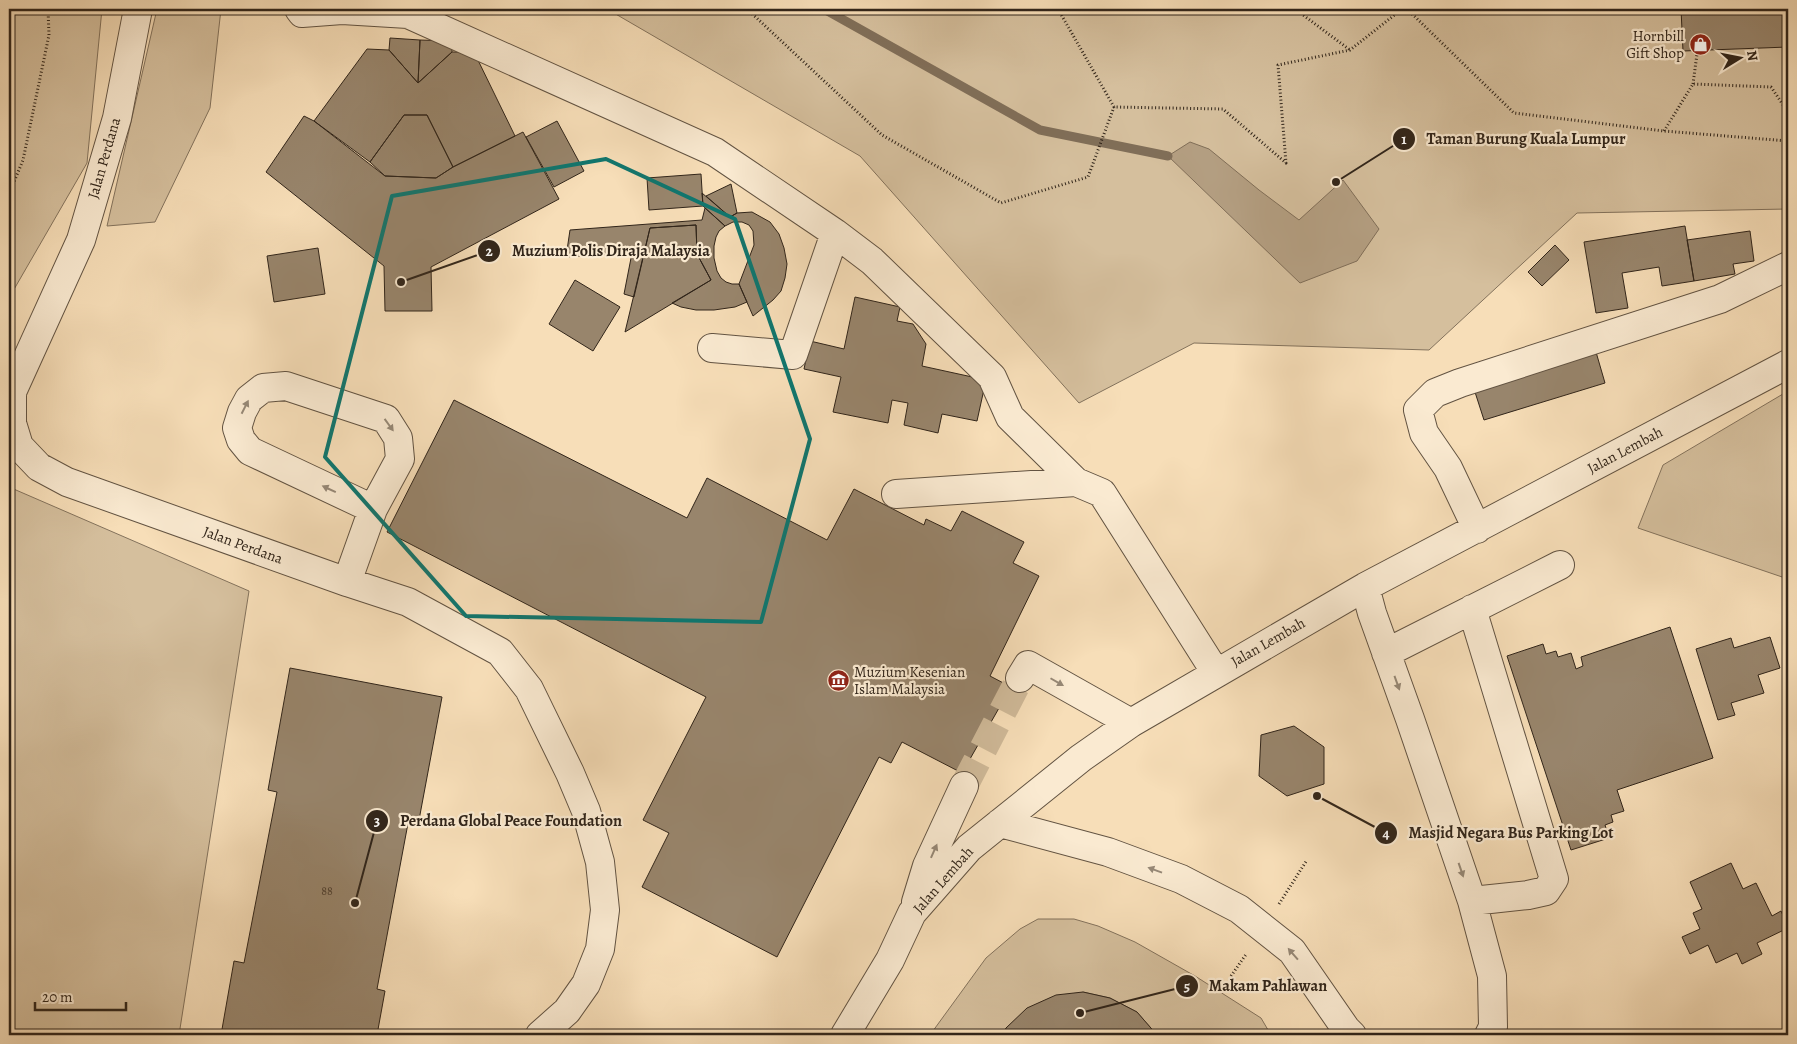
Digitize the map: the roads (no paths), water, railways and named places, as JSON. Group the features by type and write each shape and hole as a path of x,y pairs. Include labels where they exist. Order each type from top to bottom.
{"street":[{"name":"Jalan Perdana","path":"138,9 117,118 81,240 12,392 12,423 19,446 38,467 68,482 408,602 500,652 529,689 570,773 586,811 600,862 605,910 600,949 586,984 567,1011 540,1035"},
{"path":"299,9 302,13 342,10 408,14 715,152 835,233 872,261 992,377 1010,417 1076,482 1102,493 1216,672"},
{"path":"712,348 794,356 835,233"},
{"path":"1476,529 1448,468 1424,434 1418,410 1435,393 1720,299 1788,266"},
{"name":"Jalan Lembah","path":"845,1035 890,960 912,913 969,848 1081,758 1131,723 1365,587 1788,364"},
{"path":"347,582 373,509 400,459 398,438 386,419 286,386 263,388 249,399 237,428 242,440 250,451 373,509"},
{"path":"896,494 1076,482"},
{"path":"1386,653 1560,565"},
{"path":"1365,587 1372,613 1472,901 1492,976 1493,1027 1489,1035"},
{"path":"1472,609 1554,879 1546,891 1528,895 1472,901"},
{"path":"1020,678 1028,665 1131,723"},
{"path":"912,913 927,866 964,786"},
{"path":"1000,823 1108,852 1180,879 1239,909 1292,952 1346,1030 1352,1035"}],"waterway":[{"path":"824,9 1040,130 1168,156"}],"tunnel":[{"path":"964,786 1020,678"}],"place":[{"name":"Hornbill Gift Shop","path":"1700,45"},
{"name":"Taman Burung Kuala Lumpur","path":"1336,182"},
{"name":"Muzium Polis Diraja Malaysia","path":"401,282"},
{"name":"Muzium Kesenian Islam Malaysia","path":"838,681"},
{"name":"Masjid Negara Bus Parking Lot","path":"1317,796"},
{"name":"Perdana Global Peace Foundation","path":"355,903"},
{"name":"Makam Pahlawan","path":"1080,1013"}]}
